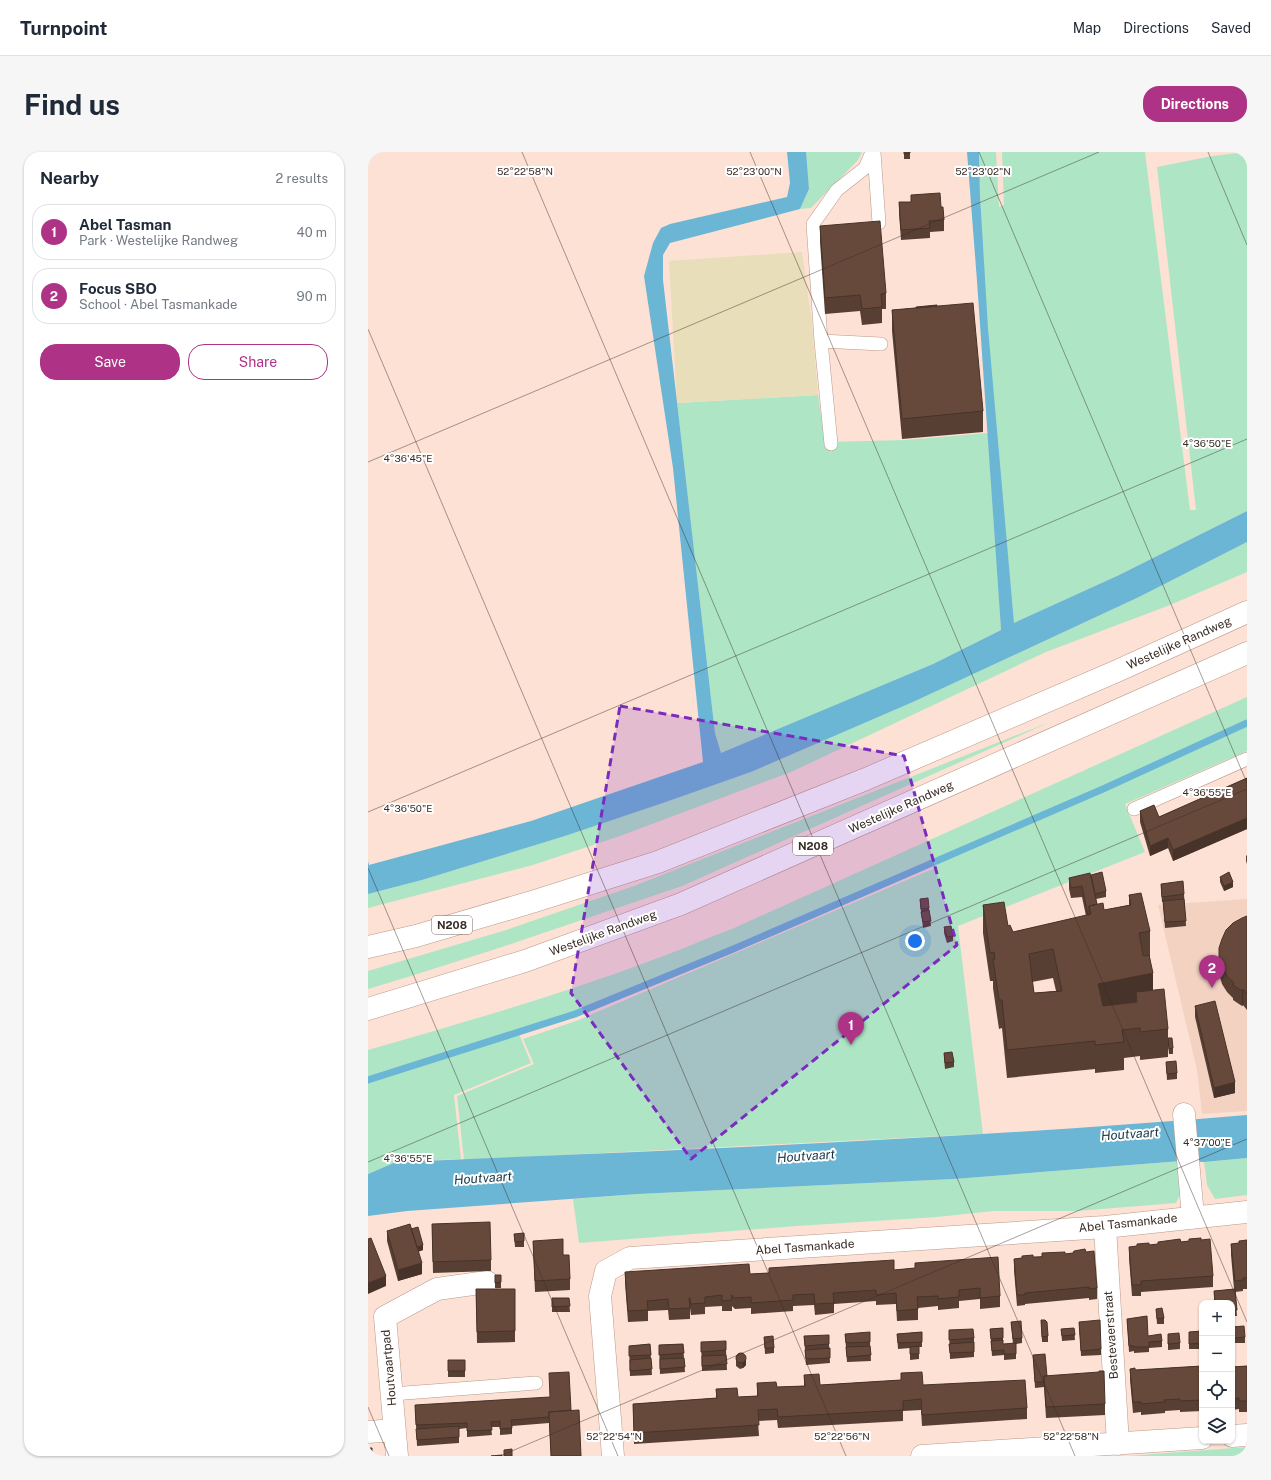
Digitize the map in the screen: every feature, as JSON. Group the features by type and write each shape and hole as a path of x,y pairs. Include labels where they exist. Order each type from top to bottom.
{"main road":[{"name":"Westelijke Randweg","path":"368,947 416,936 528,904 658,862 866,779 1117,671 1247,612"},
{"name":"Westelijke Randweg","path":"368,1009 525,961 681,904 1247,653"},
{"name":"Abel Tasmankade","path":"1184,1114 1193,1217"},
{"name":"Abel Tasmankade","path":"613,1456 600,1296 606,1271 630,1258 1105,1227 1247,1212"},
{"name":"Bestevaerstraat","path":"1105,1227 1118,1444"},
{"name":"Houtvaartpad","path":"397,1456 385,1317 437,1289 487,1282"},
{"path":"368,1432 394,1430"},
{"path":"1235,1436 1247,1435"},
{"path":"922,1456 1199,1438"}],"lane":[{"path":"873,152 879,223"},
{"path":"831,444 821,341 813,224 837,190 865,168 873,152"},
{"path":"821,341 881,344"},
{"path":"1134,809 1247,759"},
{"path":"392,1394 536,1383"}],"highlighted area":[{"path":"620,706 904,756 957,945 691,1159 571,993"}],"shaded area":[{"path":"1247,899 1247,1111 1202,1114 1197,1070 1158,905"}],"green space":[{"path":"805,152 862,152 858,160 811,208 800,209 809,189"},
{"path":"979,152 996,152 999,207 1004,205 1002,152 1145,152 1190,510 1196,510 1157,167 1212,156 1247,152 1247,511 1117,576 1014,624 987,329 983,270"},
{"path":"818,395 825,442 905,440 988,433 1001,630 933,664 721,754 715,733 677,403"},
{"path":"1247,542 1247,572 1170,605 1046,652 791,772 620,836 533,865 368,908 368,894 422,880 565,836 751,772 913,702 1139,597"},
{"path":"1247,697 1247,751 1125,804 1145,852 958,926 983,1134 464,1160 457,1096 534,1064 523,1039 576,1021 935,868 932,860 740,944 519,1034 531,1063 454,1095 461,1159 396,1162 368,1174 368,1050 550,996 667,955 732,929"},
{"path":"1050,722 682,886 499,948 368,989 368,971 506,930 634,886"},
{"path":"1247,1158 1247,1195 1215,1199 1207,1185 1204,1162"},
{"path":"1181,1161 1183,1188 1176,1203 1077,1211 994,1211 937,1217 579,1243 573,1199 638,1194 954,1179"},
{"path":"1247,1447 1247,1456 1128,1456"}],"sand":[{"path":"802,252 812,323 818,395 677,403 669,261"}],"water":[{"path":"787,152 806,152 809,189 800,209 670,243 663,255 663,280 715,733 721,753 933,664 1001,630 967,152 979,152 980,196 988,328 1014,623 1117,576 1247,511 1247,542 1139,597 913,702 751,772 565,836 422,880 368,894 368,861 369,865 531,821 703,762 673,468 644,276 653,243 661,228 670,224 787,197 790,183"},
{"name":"Houtvaart","path":"1247,1115 1247,1158 1204,1162 1181,1161 954,1179 638,1194 407,1211 368,1216 368,1174 396,1162 928,1137 1035,1131"}],"building":[{"path":"940,193 944,220 929,221 930,228 901,230 899,202 911,202 911,195"},
{"path":"880,221 886,293 881,294 882,307 862,309 860,295 825,298 820,226"},
{"path":"973,303 983,411 902,419 892,310"},
{"path":"937,306 916,308 916,307"},
{"path":"1247,778 1247,818 1173,850 1168,838 1150,846 1140,811 1154,805 1159,817"},
{"path":"1102,872 1106,891 1095,894 1091,875"},
{"path":"1229,872 1233,882 1224,886 1220,877"},
{"path":"1090,873 1097,904 1089,906 1088,915 1082,886 1071,888 1069,878"},
{"path":"1183,881 1184,894 1162,897 1161,884"},
{"path":"1141,893 1150,931 1139,933 1143,955 1149,955 1153,973 1098,984 1103,1006 1137,1002 1136,992 1164,989 1168,1029 1140,1032 1140,1028 1122,1030 1124,1042 1095,1045 1095,1041 1007,1050 1002,1000 999,1000 993,959 995,959 994,952 990,953 983,905 1004,902 1008,926 1010,925 1013,932 1091,914 1089,906 1103,903 1104,910 1131,905 1129,895","holes":["1053,949 1062,991 1034,993 1029,954"]},
{"path":"928,898 929,908 921,909 920,899"},
{"path":"1184,899 1186,921 1165,922 1163,901"},
{"path":"929,910 931,921 923,922 921,912"},
{"path":"1247,916 1247,994 1243,989 1242,991 1233,985 1234,983 1222,968 1219,958 1219,948 1226,930 1233,923"},
{"path":"951,926 953,936 947,937 944,927"},
{"path":"1215,1001 1235,1082 1214,1088 1195,1006"},
{"path":"1168,1038 1172,1038 1173,1048 1169,1049"},
{"path":"952,1052 954,1062 945,1063 944,1053"},
{"path":"1176,1061 1177,1073 1167,1074 1166,1062"},
{"path":"490,1222 491,1260 433,1262 432,1224"},
{"path":"410,1224 422,1263 398,1270 387,1231"},
{"path":"418,1227 423,1245 417,1247 411,1229"},
{"path":"524,1233 524,1241 515,1242 514,1234"},
{"path":"371,1238 386,1276 368,1283 368,1239"},
{"path":"1201,1238 1201,1240 1210,1239 1213,1276 1141,1281 1141,1285 1132,1285 1129,1247 1137,1246 1137,1244 1158,1244 1158,1242 1180,1239 1181,1242 1189,1241 1189,1239"},
{"path":"563,1239 563,1255 569,1255 570,1279 535,1281 533,1241"},
{"path":"1247,1240 1247,1278 1235,1281 1231,1244"},
{"path":"1085,1249 1086,1252 1094,1251 1097,1288 1089,1289 1089,1287 1017,1295 1014,1259 1022,1258 1022,1256 1033,1255 1033,1257 1042,1257 1042,1253 1073,1253 1074,1251"},
{"path":"998,1257 1000,1296 980,1298 980,1288 959,1290 959,1297 938,1299 938,1296 917,1297 918,1309 897,1311 896,1293 876,1295 876,1290 833,1293 834,1303 815,1304 814,1294 793,1295 793,1300 751,1303 751,1297 735,1298 731,1295 732,1300 722,1301 722,1295 705,1297 705,1303 691,1304 689,1298 690,1308 669,1309 668,1299 647,1301 648,1310 628,1311 625,1272 749,1264 750,1274 769,1273 769,1268 894,1260 894,1270 915,1268 915,1263"},
{"path":"495,1275 501,1275 501,1282 495,1283"},
{"path":"476,1289 515,1289 515,1331 477,1332"},
{"path":"1235,1289 1237,1310 1235,1310 1235,1300 1215,1300 1214,1291"},
{"path":"552,1298 569,1298 570,1306 552,1307"},
{"path":"1162,1308 1164,1318 1157,1319 1156,1309"},
{"path":"1147,1316 1148,1336 1161,1334 1162,1341 1149,1342 1149,1347 1129,1346 1127,1319"},
{"path":"1041,1320 1045,1320 1047,1322 1048,1336 1042,1337"},
{"path":"1100,1320 1101,1349 1081,1351 1079,1322"},
{"path":"1021,1321 1022,1338 1013,1339 1011,1322"},
{"path":"1244,1326 1245,1337 1235,1338 1235,1327"},
{"path":"1003,1328 1003,1338 991,1339 990,1329"},
{"path":"1074,1328 1075,1335 1062,1336 1061,1329"},
{"path":"973,1329 974,1338 949,1340 949,1330"},
{"path":"1199,1331 1199,1343 1189,1344 1189,1332"},
{"path":"870,1332 870,1342 846,1343 845,1334"},
{"path":"922,1332 922,1342 898,1343 897,1334"},
{"path":"1179,1333 1180,1343 1168,1344 1168,1334"},
{"path":"829,1335 829,1344 805,1346 804,1336"},
{"path":"773,1336 774,1348 765,1348 764,1337"},
{"path":"1003,1340 1003,1344 1016,1343 1016,1354 1004,1354 1004,1350 992,1351 991,1341"},
{"path":"726,1341 726,1350 701,1352 701,1342"},
{"path":"974,1342 974,1352 950,1353 949,1344"},
{"path":"650,1344 651,1355 629,1356 629,1346"},
{"path":"683,1344 684,1353 659,1355 659,1345"},
{"path":"870,1346 871,1355 847,1357 846,1347"},
{"path":"919,1346 919,1354 910,1354 910,1347"},
{"path":"830,1348 830,1358 806,1359 805,1350"},
{"path":"739,1353 743,1353 746,1358 743,1363 739,1363 736,1360 736,1356"},
{"path":"1045,1354 1047,1376 1044,1376 1044,1382 1035,1382 1033,1355"},
{"path":"726,1355 727,1364 702,1366 702,1356"},
{"path":"651,1358 652,1369 630,1371 630,1360"},
{"path":"684,1358 685,1367 660,1369 660,1359"},
{"path":"448,1360 465,1360 465,1371 448,1371"},
{"path":"1199,1366 1199,1400 1164,1400 1165,1402 1141,1404 1141,1402 1133,1402 1130,1369 1135,1368 1135,1370"},
{"path":"1247,1366 1247,1401 1239,1401 1239,1398 1235,1399 1235,1367"},
{"path":"1104,1371 1105,1404 1046,1407 1044,1376"},
{"path":"569,1372 571,1410 549,1412 549,1417 511,1420 512,1428 500,1429 500,1421 491,1422 492,1430 467,1431 467,1423 416,1425 415,1405 550,1397 549,1373"},
{"path":"922,1372 923,1385 1025,1380 1027,1408 922,1415 921,1399 903,1401 903,1410 778,1417 777,1409 758,1410 759,1425 634,1433 633,1404 717,1398 716,1389 737,1388 738,1397 758,1396 757,1383 776,1382 777,1387 805,1386 804,1375 819,1374 820,1385 901,1380 901,1373"},
{"path":"579,1410 581,1456 551,1456 549,1412"},
{"path":"459,1426 459,1437 417,1440 416,1429"},
{"path":"368,1448 372,1448 372,1456 368,1456"},
{"path":"512,1449 512,1456 504,1456 504,1450"}],"waterway":[{"path":"368,1080 575,1014 731,950 1103,789 1247,723"}],"place":[{"name":"Focus SBO","path":"1212,988"},
{"name":"Abel Tasman","path":"851,1045"}]}
